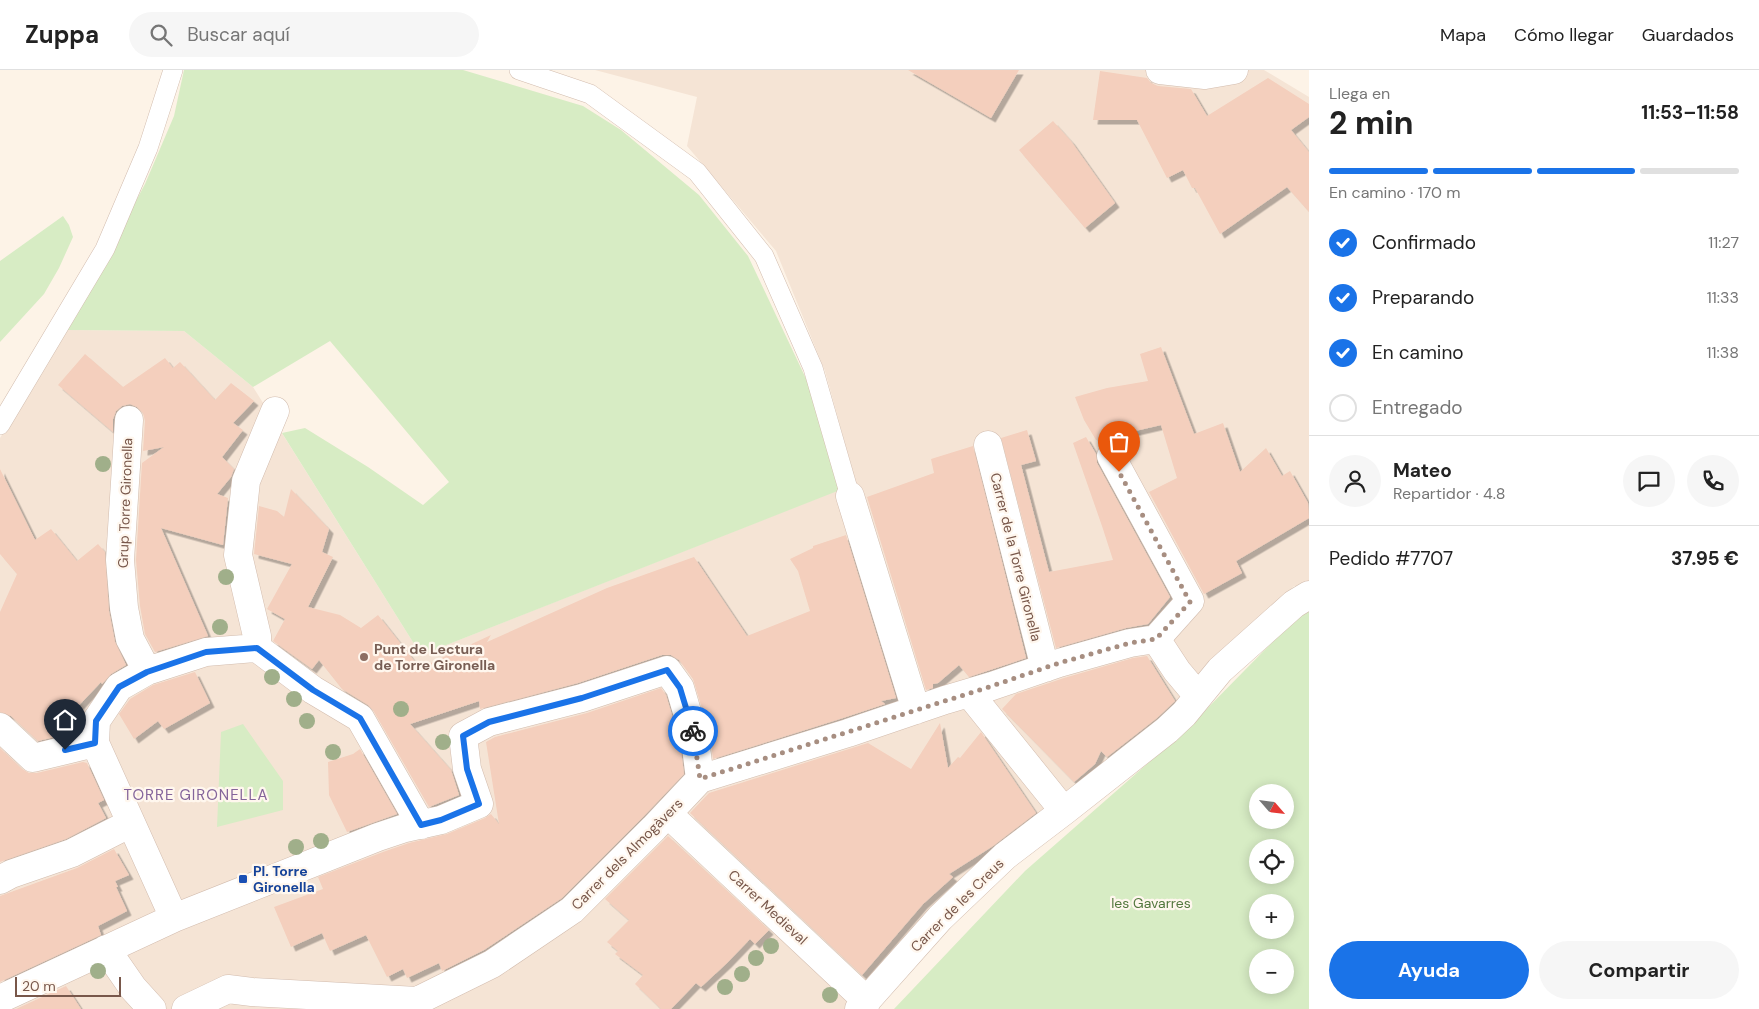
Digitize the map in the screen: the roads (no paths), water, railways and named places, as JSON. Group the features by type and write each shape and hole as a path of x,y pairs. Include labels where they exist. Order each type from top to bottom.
{"street":[{"path":"1160,70 1205,75 1234,70"},
{"path":"257,648 257,636 238,555 246,481 275,411"},
{"name":"Grup Torre Gironella","path":"129,420 120,560 124,608 130,639 147,672"},
{"name":"Carrer de la Torre Gironella","path":"988,445 1045,668"},
{"path":"0,998 174,918 356,846 405,828 441,820 479,804 467,769 463,736 489,722 582,698 667,670 680,688 695,739 700,779 1045,668 1130,643 1156,639 1190,602 1111,456"},
{"path":"850,496 916,710"},
{"path":"1156,639 1177,671 1198,696 1220,670 1294,604 1309,595"},
{"path":"174,918 95,743 96,721 119,687 147,672 206,652 257,648 313,690 360,718 421,825"},
{"path":"969,693 1064,812"},
{"name":"Carrer de les Creus","path":"863,1005 940,918 985,874 1005,856 1167,730 1184,714 1198,696"},
{"path":"0,727 33,758 95,743"},
{"name":"Carrer dels Almogàvers","path":"186,1009 228,989 417,1001 492,964 572,910 668,814 700,779"},
{"name":"Carrer Medieval","path":"668,814 863,1005"},
{"path":"0,880 11,874 72,853 131,823"},
{"path":"106,949 133,988 152,1009"}],"lane":[{"path":"0,425 105,249 148,148 173,70"},
{"path":"519,70 590,94 697,172 764,256 813,368 850,496"}],"place":[{"name":"Punt de Lectura de Torre Gironella","path":"364,657"},
{"name":"Pl. Torre Gironella","path":"243,879"}],"district":[{"name":"TORRE GIRONELLA","path":"196,795"}],"park label":[{"name":"les Gavarres","path":"1151,903"}]}
